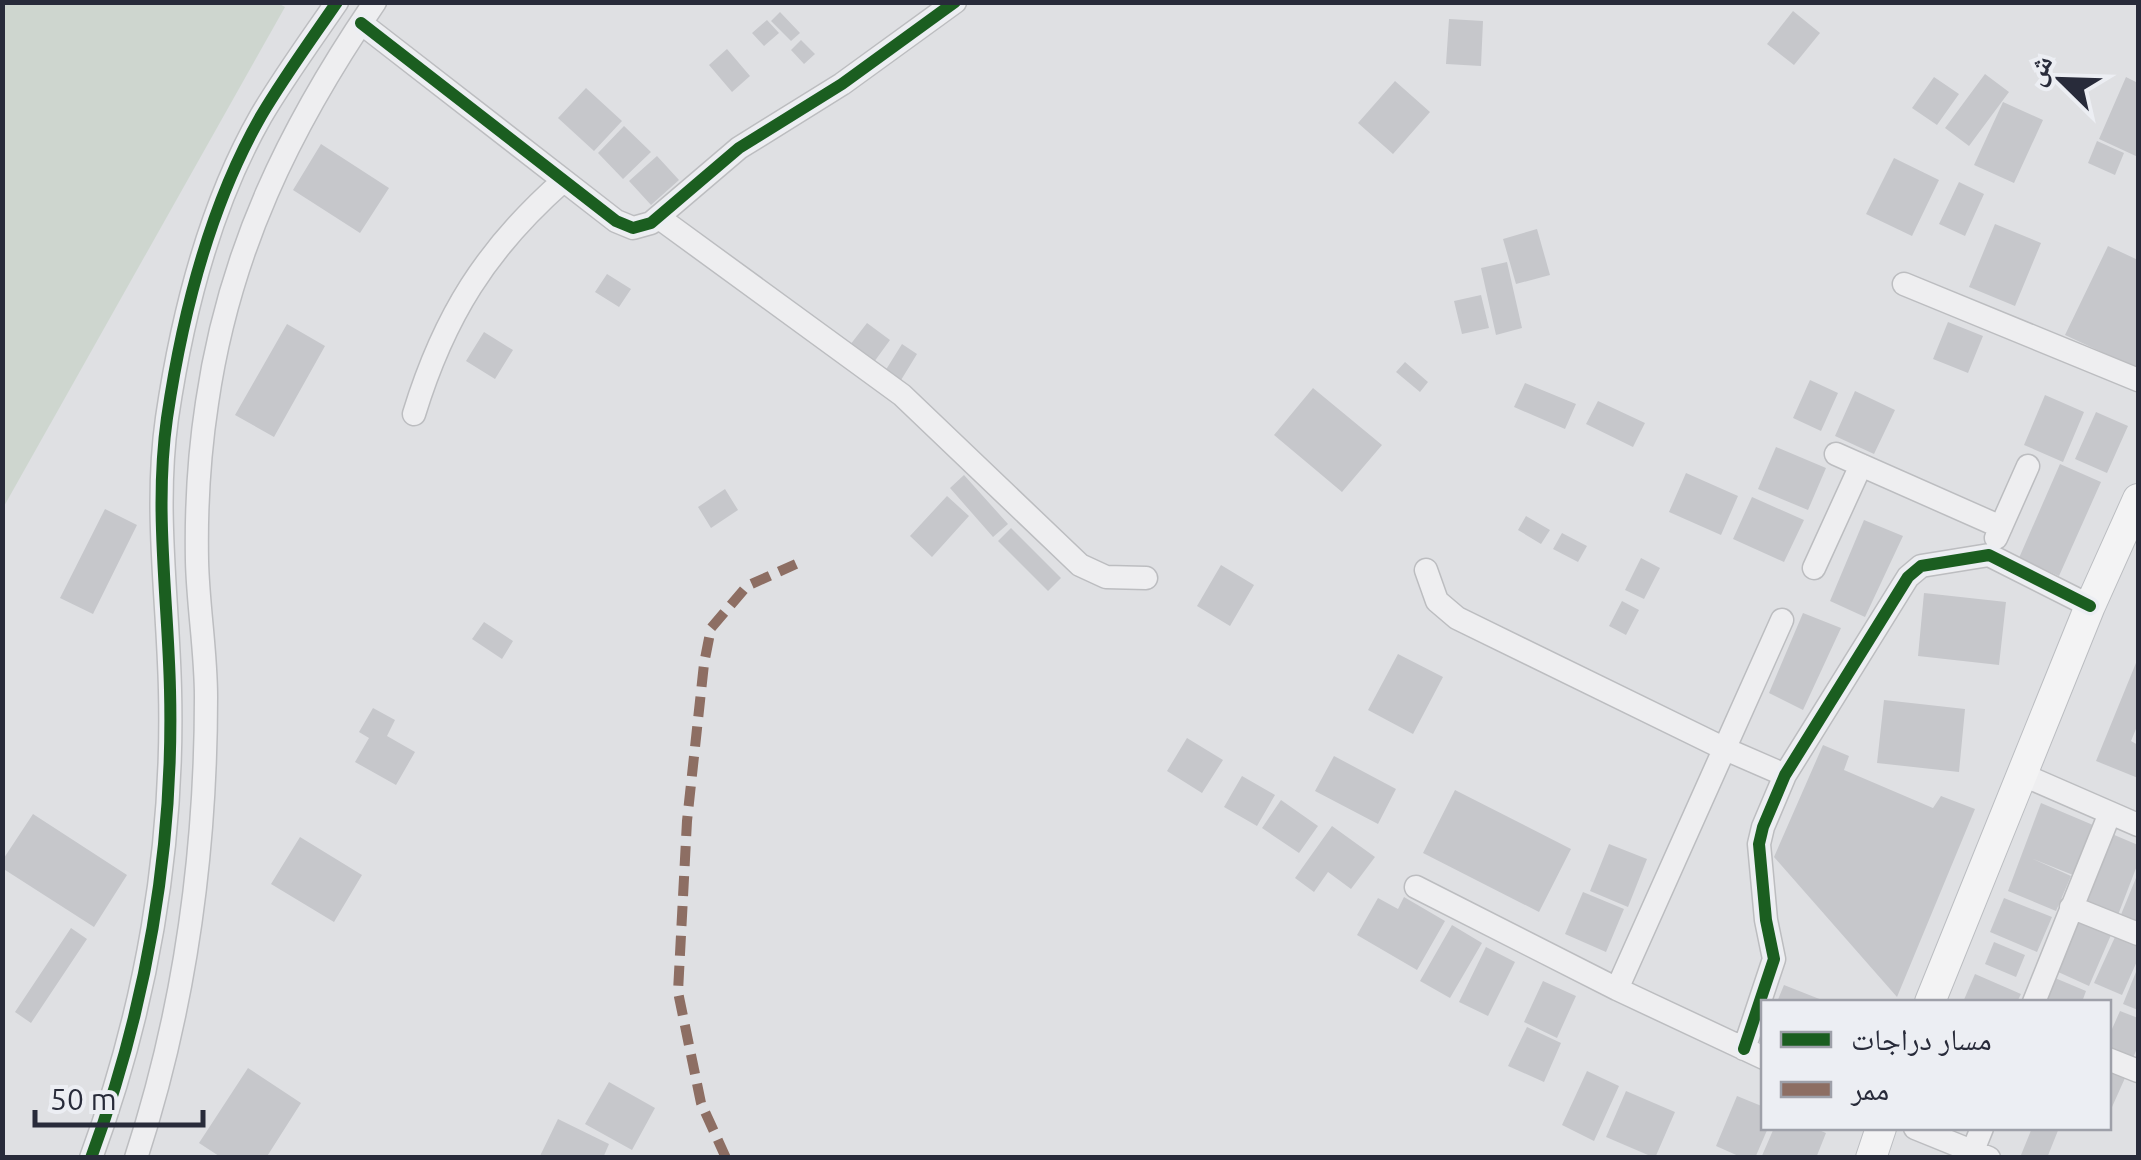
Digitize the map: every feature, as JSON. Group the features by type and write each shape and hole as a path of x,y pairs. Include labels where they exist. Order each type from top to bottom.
{"main road":[{"path":"1931,1000 2090,606 2138,499"},
{"path":"1871,1158 1880,1130"}],"street":[{"path":"136,1158 169,1045 198,875 206,690 197,509 207,400 230,294 262,203 302,116 374,2"},
{"path":"360,23 624,226 643,227 739,148 842,84 955,2"},
{"path":"91,1158 116,1090 133,1027 157,899 165,830 170,693 162,504 172,392 190,301 239,161 261,117 332,4"},
{"path":"414,414 434,354 469,285 496,247 563,181"},
{"path":"658,217 902,395 1080,565 1106,577 1146,578"},
{"path":"1904,284 2138,380"},
{"path":"172,392 207,400"},
{"path":"1836,454 2001,527"},
{"path":"1814,568 1861,465"},
{"path":"1988,555 2028,466"},
{"path":"1765,1000 1774,960 1759,844 1785,775 1908,577 1921,566 1988,555 2090,606"},
{"path":"1426,570 1437,600 1457,618 1785,775"},
{"path":"1616,989 1782,620"},
{"path":"2021,774 2138,825"},
{"path":"2035,1000 2110,812"},
{"path":"1416,888 1754,1054 1761,1021"},
{"path":"2071,907 2138,934"},
{"path":"2111,1060 2138,1070"},
{"path":"1920,1130 1977,1155 1982,1130"}],"shaded area":[{"path":"276,2 285,7 3,508 3,3"}],"building":[{"path":"1793,11 1820,33 1794,65 1767,44"},
{"path":"780,12 800,33 791,41 771,21"},
{"path":"1449,19 1483,21 1481,66 1446,64"},
{"path":"767,20 779,33 764,46 752,33"},
{"path":"801,40 815,54 804,64 791,50"},
{"path":"727,49 750,76 732,92 709,65"},
{"path":"1985,74 2009,92 1969,146 1945,128"},
{"path":"1934,77 1959,94 1937,125 1912,108"},
{"path":"2126,77 2138,83 2138,157 2099,139"},
{"path":"1395,81 1430,112 1393,154 1358,123"},
{"path":"586,88 622,121 594,151 558,118"},
{"path":"2003,102 2043,120 2014,183 1974,165"},
{"path":"624,126 651,152 623,179 598,153"},
{"path":"2097,141 2124,153 2115,175 2088,163"},
{"path":"321,144 389,188 360,233 293,190"},
{"path":"657,156 679,180 651,205 629,181"},
{"path":"1894,158 1939,180 1912,236 1866,214"},
{"path":"1959,182 1984,194 1965,236 1939,224"},
{"path":"1995,224 2041,243 2015,306 1969,287"},
{"path":"1537,229 1550,275 1516,284 1503,239"},
{"path":"2108,246 2138,260 2136,368 2065,335"},
{"path":"1507,262 1522,328 1496,335 1481,268"},
{"path":"607,274 631,289 619,307 595,292"},
{"path":"1481,295 1489,328 1462,334 1454,301"},
{"path":"1948,322 1983,336 1968,373 1933,359"},
{"path":"867,323 890,340 874,362 850,345"},
{"path":"287,324 325,346 274,437 235,415"},
{"path":"484,332 513,350 495,379 466,361"},
{"path":"902,344 917,354 898,385 882,376"},
{"path":"1405,362 1428,382 1420,392 1396,372"},
{"path":"1810,380 1838,393 1821,431 1793,418"},
{"path":"1525,383 1576,404 1565,429 1514,407"},
{"path":"1313,388 1382,445 1342,492 1274,435"},
{"path":"1855,391 1895,410 1874,454 1835,436"},
{"path":"2045,395 2084,412 2063,462 2024,445"},
{"path":"1598,401 1645,423 1633,447 1586,424"},
{"path":"2096,412 2128,426 2107,473 2075,459"},
{"path":"1776,447 1826,468 1808,510 1758,489"},
{"path":"2060,464 2101,482 2059,576 2019,558"},
{"path":"1686,473 1738,496 1721,535 1669,512"},
{"path":"964,475 1008,524 993,537 950,488"},
{"path":"725,489 738,510 711,528 698,507"},
{"path":"947,496 969,516 932,557 910,536"},
{"path":"1752,497 1804,520 1784,562 1733,539"},
{"path":"105,509 137,525 93,614 60,598"},
{"path":"1526,516 1550,530 1541,544 1518,530"},
{"path":"1864,520 1903,536 1865,617 1830,601"},
{"path":"1011,528 1061,578 1048,591 998,541"},
{"path":"1562,533 1587,546 1578,562 1553,549"},
{"path":"1641,558 1660,568 1644,599 1625,590"},
{"path":"1221,565 1254,585 1230,626 1197,606"},
{"path":"1924,593 2006,602 1999,665 1918,656"},
{"path":"1622,601 1639,610 1626,635 1609,626"},
{"path":"1803,613 1841,628 1803,710 1769,693"},
{"path":"484,622 513,641 502,659 472,639"},
{"path":"1398,654 1443,677 1413,734 1368,710"},
{"path":"2138,658 2138,724 2131,741 2138,745 2138,778 2096,761"},
{"path":"1884,700 1965,709 1959,772 1877,763"},
{"path":"373,708 395,720 387,736 415,752 396,785 355,762 369,738 359,732"},
{"path":"1187,738 1223,760 1202,793 1167,771"},
{"path":"1823,745 1849,756 1844,770 1933,808 1941,796 1975,809 1897,997 1774,857"},
{"path":"1334,756 1396,789 1378,824 1315,791"},
{"path":"1242,776 1275,795 1257,826 1224,807"},
{"path":"1455,790 1571,849 1539,912 1423,853"},
{"path":"1281,800 1318,826 1299,853 1262,828"},
{"path":"2041,803 2093,825 2073,875 2031,858 2071,876 2056,911 2008,891"},
{"path":"33,814 127,875 94,927 2,868 2,861"},
{"path":"1332,826 1375,857 1351,889 1328,872 1314,892 1295,878"},
{"path":"2112,834 2138,845 2138,863 2118,915 2085,901"},
{"path":"300,837 362,875 334,922 271,884"},
{"path":"1609,844 1647,859 1628,907 1590,891"},
{"path":"2138,873 2138,925 2120,917"},
{"path":"1583,892 1624,909 1606,952 1565,934"},
{"path":"1404,897 1445,921 1417,970 1357,935 1378,898 1398,909"},
{"path":"2004,898 2052,917 2037,952 1990,932"},
{"path":"2077,921 2111,935 2089,986 2056,971"},
{"path":"1452,925 1482,943 1450,998 1420,981"},
{"path":"71,928 87,939 31,1023 15,1012"},
{"path":"2115,937 2138,947 2138,959 2122,995 2094,983"},
{"path":"1994,942 2025,955 2016,977 1985,964"},
{"path":"1486,947 1515,962 1488,1016 1459,1002"},
{"path":"2138,967 2138,1010 2123,1004"},
{"path":"1975,974 2021,994 2018,1000 1964,1000"},
{"path":"2055,978 2086,991 2083,1000 2046,1000"},
{"path":"1543,981 1576,996 1557,1038 1524,1022"},
{"path":"1784,985 1822,1000 1778,1000"},
{"path":"2120,1011 2138,1018 2138,1046 2133,1058 2111,1049 2111,1031"},
{"path":"1527,1027 1561,1043 1544,1082 1508,1066"},
{"path":"248,1068 301,1103 266,1158 222,1158 199,1143"},
{"path":"1587,1071 1619,1086 1594,1141 1562,1125"},
{"path":"2111,1072 2125,1078 2111,1109"},
{"path":"609,1082 655,1108 632,1150 585,1124"},
{"path":"1626,1091 1675,1112 1655,1158 1606,1137"},
{"path":"1737,1096 1761,1106 1761,1130 1767,1130 1755,1158 1743,1158 1716,1146"},
{"path":"558,1119 609,1144 603,1158 539,1158"},
{"path":"1773,1130 1826,1133 1816,1158 1761,1158"},
{"path":"2031,1130 2058,1130 2047,1158 2021,1155"}],"marked path":[{"path":"726,1158 701,1103 678,992 687,821 704,664 711,628 747,586 796,564"}],"cycle path":[{"path":"91,1158 127,1044 153,928 161,869 170,750 163,452 181,341 200,263 226,187 270,101 337,2"},
{"path":"361,23 616,221 633,228 651,223 739,148 842,84 955,2"},
{"path":"1744,1049 1774,959 1759,844 1763,827 1785,775 1908,577 1921,566 1989,555 2090,606"}]}
